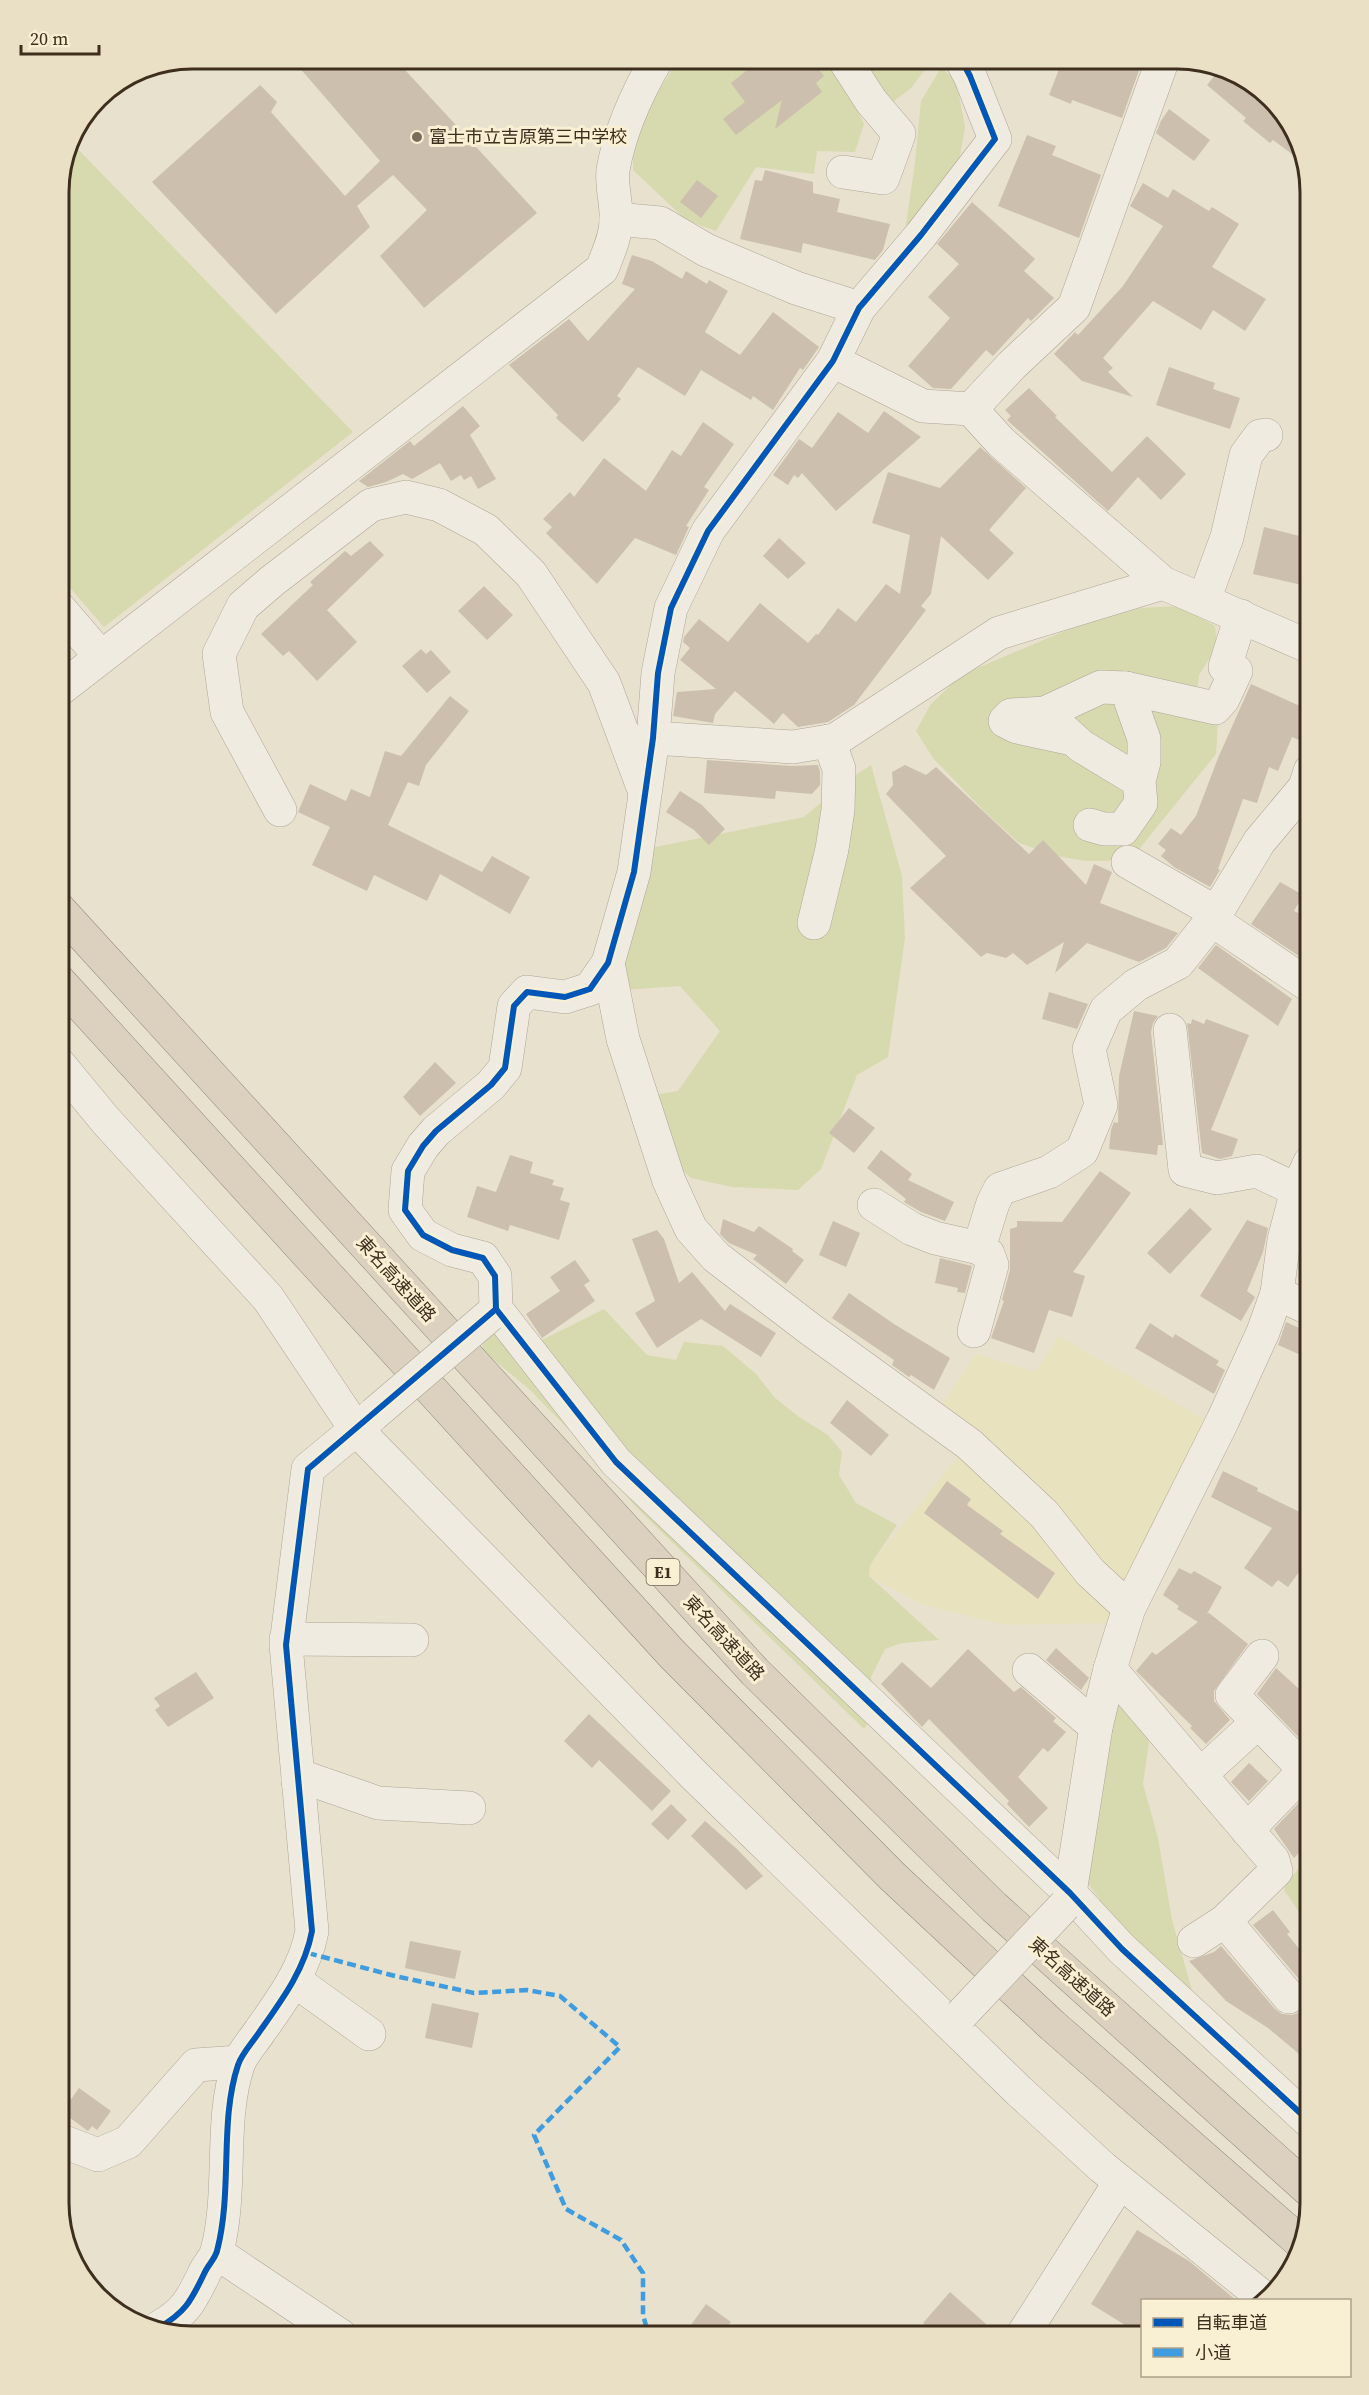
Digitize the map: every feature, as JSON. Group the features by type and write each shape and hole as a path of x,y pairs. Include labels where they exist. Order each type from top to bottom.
{"highway":[{"name":"東名高速道路","path":"69,920 755,1672 994,1907 1300,2181"},
{"path":"69,992 680,1662 893,1877 1062,2034 1295,2238"}],"street":[{"path":"69,682 602,269 613,241 616,219 613,171 622,133 639,90 651,69"},
{"path":"843,172 883,178 899,134 871,101 850,69"},
{"path":"966,69 995,138 934,218 859,308 833,361 708,531 671,608 658,673 653,738 634,872 608,963 590,989 565,997 526,992 514,1006 505,1068 491,1085 436,1131 423,1146 408,1172 405,1210 423,1235 452,1250 483,1258 495,1276 493,1312 616,1462 1067,1899 1300,2112"},
{"path":"971,409 1012,365 1074,308 1159,69"},
{"path":"616,219 660,224 706,250 796,288 859,308"},
{"path":"833,361 923,406 971,409 1001,442 1163,583 1300,641"},
{"path":"1204,600 1227,537 1246,455 1260,436 1266,435"},
{"path":"280,810 227,712 219,654 243,606 272,580 371,505 406,497 439,506 486,530 531,574 604,683 644,792"},
{"path":"653,738 793,747 835,740 999,633 1163,583"},
{"path":"1139,781 1081,746 1045,713 1101,687 1126,688 1215,708 1223,699 1236,671 1225,667 1241,616"},
{"path":"69,620 101,657"},
{"path":"1090,825 1104,829 1123,829 1141,803 1139,781 1144,762 1144,739 1126,688"},
{"path":"814,923 832,849 838,810 839,769 829,741"},
{"path":"979,1248 993,1203 1000,1189 1049,1172 1082,1151 1101,1105 1089,1049 1106,1010 1136,985 1178,963 1215,916 1259,842 1300,793"},
{"path":"1128,862 1215,916 1300,979"},
{"path":"608,963 623,1039 669,1181 691,1229 716,1257 810,1329 969,1444 1044,1514 1090,1572 1129,1608"},
{"path":"1170,1030 1185,1170 1217,1179 1257,1171 1300,1176"},
{"path":"69,1076 107,1122 268,1298 364,1421 695,1776 957,2019 1019,2091 1120,2182 1259,2294"},
{"path":"957,2019 1067,1899 1096,1727 1110,1669 1129,1608 1223,1420 1277,1293 1284,1240 1300,1189"},
{"path":"874,1205 912,1229 935,1238 979,1248 988,1254 992,1265 974,1331"},
{"path":"1277,1293 1300,1304"},
{"path":"175,2325 191,2302 205,2271 217,2253 226,2202 231,2093 238,2062 286,1995 308,1953 312,1931 286,1639 308,1469 493,1312"},
{"path":"286,1639 412,1640"},
{"path":"1262,1656 1232,1695 1300,1765"},
{"path":"1110,1669 1273,1860 1276,1871 1225,1921 1194,1941"},
{"path":"1029,1670 1096,1727"},
{"path":"1200,1775 1258,1722"},
{"path":"1247,1830 1300,1775"},
{"path":"298,1781 309,1779 378,1803 469,1808"},
{"path":"1225,1921 1289,1997"},
{"path":"294,1980 369,2034"},
{"path":"69,2144 98,2155 128,2142 196,2065 238,2062"},
{"path":"1028,2326 1120,2182"},
{"path":"217,2253 326,2326"}],"shaded area":[{"path":"1058,1336 1206,1420 1110,1623 1005,1625 920,1604 869,1576 870,1565 961,1453 939,1409 976,1354 1036,1372"}],"green space":[{"path":"673,69 837,69 864,124 855,152 817,151 814,174 756,167 716,231 686,220 633,170 633,147 647,109"},
{"path":"869,69 925,69 911,88 890,104 863,77"},
{"path":"942,69 956,80 965,127 958,167 905,231 915,163 921,101"},
{"path":"77,148 353,432 104,627 69,587 69,184"},
{"path":"1179,606 1215,626 1217,647 1199,675 1195,708 1218,720 1216,754 1136,853 1108,861 1086,861 1056,856 1019,843 983,810 933,758 916,731 931,704 961,675 1086,622 1141,608"},
{"path":"871,765 902,876 905,938 888,1057 857,1075 821,1169 798,1190 732,1187 691,1178 649,1140 642,1097 678,1091 720,1031 680,986 624,990 610,951 651,848 804,817 846,781"},
{"path":"604,1309 647,1355 676,1360 684,1342 723,1346 756,1374 775,1398 799,1417 828,1435 842,1452 839,1475 856,1503 897,1525 870,1565 869,1576 939,1640 902,1643 885,1649 871,1677 876,1711 864,1729 635,1506 579,1440 529,1389 482,1350 484,1334 496,1321 532,1345"},
{"path":"1122,1695 1142,1714 1149,1742 1143,1784 1158,1838 1172,1920 1193,1994 1112,1923 1098,1897 1082,1875 1107,1720"},
{"path":"1300,1867 1300,1913 1284,1890 1287,1882"}],"building":[{"path":"301,69 404,69 537,213 424,308 380,256 427,210 393,175 357,206 370,227 276,314 152,182 260,85 277,102 271,112 345,196 380,161"},
{"path":"748,69 819,69 824,76 816,83 822,92 775,129 782,100 736,135 723,119 745,102 731,83"},
{"path":"1059,69 1139,69 1122,118 1072,100 1071,104 1049,95"},
{"path":"1215,76 1231,82 1258,100 1279,124 1295,156 1273,140 1270,143 1243,121 1246,118 1207,85"},
{"path":"1169,109 1210,140 1194,161 1156,133"},
{"path":"1027,135 1056,146 1052,155 1101,175 1079,238 998,206"},
{"path":"765,170 813,182 813,193 840,199 837,212 890,224 883,250 875,260 803,243 801,253 740,239 755,180 762,181"},
{"path":"697,180 718,196 701,218 680,202"},
{"path":"1143,183 1168,198 1173,189 1209,211 1212,207 1239,224 1212,267 1266,299 1245,331 1213,310 1201,330 1153,301 1103,358 1113,368 1108,372 1133,397 1082,381 1054,354 1075,332 1078,335 1123,286 1163,226 1130,206"},
{"path":"972,202 1035,259 1024,271 1054,298 1031,321 1028,318 993,356 986,350 951,389 933,388 908,366 950,318 928,297 959,264 937,244"},
{"path":"632,255 652,261 682,279 686,271 707,284 709,280 728,291 705,332 740,355 773,312 819,347 803,370 800,368 773,410 753,396 751,400 701,370 685,396 638,367 617,396 621,399 583,442 556,418 558,415 509,365 569,319 588,341 635,289 622,284"},
{"path":"1169,367 1215,383 1213,389 1240,398 1230,429 1156,405"},
{"path":"1029,388 1057,416 1055,417 1112,472 1147,436 1186,474 1161,500 1138,477 1108,511 1007,420 1011,416 1005,410"},
{"path":"463,406 480,426 470,435 496,479 478,489 471,476 464,480 461,475 451,481 440,463 412,479 403,474 368,487 359,481 410,441 414,446"},
{"path":"884,411 921,437 836,511 802,473 798,478 794,475 788,485 773,475 799,439 812,448 838,412 868,433"},
{"path":"703,422 734,444 704,487 709,490 686,526 689,527 676,555 635,538 597,584 546,533 552,527 543,519 570,492 574,497 604,458 646,491 672,450 681,456"},
{"path":"980,447 1026,488 989,530 1014,553 988,580 941,536 931,594 921,606 926,610 854,705 828,722 798,727 783,713 774,724 735,691 715,714 713,723 673,716 677,692 716,689 680,660 690,648 683,642 684,637 699,619 728,642 760,603 808,643 816,634 818,635 838,608 856,622 886,584 900,594 910,535 872,523 888,472 940,488"},
{"path":"1264,527 1300,536 1300,585 1253,574"},
{"path":"779,538 806,563 788,579 763,556"},
{"path":"370,541 384,555 327,610 357,642 317,681 289,651 283,656 261,634 313,585 310,582 345,551 351,556"},
{"path":"484,586 513,615 487,640 458,611"},
{"path":"421,649 426,654 431,650 451,672 427,693 402,666"},
{"path":"1251,684 1300,706 1300,740 1292,737 1278,771 1269,767 1257,803 1243,799 1218,869 1220,870 1210,887 1174,867 1161,856 1166,850 1158,844 1171,828 1181,835 1196,816 1218,758"},
{"path":"450,696 469,711 426,765 419,786 408,782 388,825 482,872 492,856 530,877 510,914 440,874 427,901 374,875 367,891 312,865 330,827 298,812 310,784 346,801 351,789 370,797 385,751 401,756"},
{"path":"707,760 792,766 818,765 820,785 812,794 776,791 775,799 704,793"},
{"path":"905,765 926,775 936,767 1029,854 1043,840 1086,885 1094,864 1112,872 1100,903 1178,933 1166,948 1139,962 1087,943 1055,973 1064,942 1027,965 1013,953 1006,958 987,953 981,957 910,888 946,856 886,794 893,785 892,772"},
{"path":"680,791 702,805 725,829 709,845 694,830 666,812"},
{"path":"1280,882 1300,893 1300,900 1294,911 1300,914 1300,957 1251,924"},
{"path":"1216,945 1292,999 1278,1026 1198,968"},
{"path":"1049,992 1088,1004 1077,1029 1042,1019"},
{"path":"1134,1011 1158,1016 1151,1032 1163,1145 1158,1145 1157,1155 1109,1149 1111,1130 1114,1122 1118,1123 1119,1076"},
{"path":"1192,1019 1204,1024 1206,1019 1249,1035 1211,1130 1238,1139 1232,1156 1220,1159 1202,1153 1187,1023 1191,1024"},
{"path":"435,1062 456,1083 420,1116 403,1097"},
{"path":"849,1108 875,1128 854,1153 829,1133"},
{"path":"881,1150 912,1174 908,1180 954,1202 945,1221 921,1212 904,1202 906,1199 867,1168"},
{"path":"510,1155 533,1162 530,1173 554,1180 552,1185 564,1188 560,1200 570,1203 559,1240 510,1225 508,1231 467,1217 477,1186 496,1192"},
{"path":"1100,1171 1131,1193 1073,1272 1085,1276 1072,1317 1049,1310 1034,1353 991,1338 1004,1301 1002,1300 1010,1270 1010,1229 1017,1227 1017,1221 1062,1222"},
{"path":"1190,1208 1212,1229 1170,1274 1147,1253"},
{"path":"723,1219 754,1232 759,1226 793,1249 792,1251 804,1260 786,1284 753,1259 757,1255 729,1243 720,1234"},
{"path":"1247,1220 1268,1228 1263,1252 1247,1291 1255,1297 1241,1321 1200,1296"},
{"path":"833,1221 860,1233 846,1267 819,1255"},
{"path":"657,1230 664,1239 679,1283 692,1272 725,1311 730,1304 776,1333 761,1357 701,1319 657,1348 635,1313 655,1301 632,1239"},
{"path":"940,1258 972,1266 965,1293 957,1292 958,1288 935,1283"},
{"path":"575,1260 590,1281 584,1285 595,1301 542,1338 526,1314 560,1291 550,1277"},
{"path":"849,1293 950,1358 934,1390 892,1365 894,1360 832,1318"},
{"path":"1286,1322 1300,1328 1300,1355 1278,1345"},
{"path":"1150,1323 1173,1338 1175,1334 1219,1361 1216,1365 1225,1370 1214,1394 1135,1348"},
{"path":"847,1400 889,1435 871,1456 830,1423"},
{"path":"1223,1471 1300,1512 1300,1571 1288,1587 1278,1580 1272,1587 1244,1568 1272,1528 1211,1497"},
{"path":"947,1481 971,1499 967,1505 1003,1531 1000,1534 1055,1573 1038,1599 924,1513"},
{"path":"1179,1568 1191,1574 1194,1571 1222,1587 1207,1614 1209,1613 1248,1644 1214,1691 1214,1701 1230,1720 1206,1744 1190,1728 1192,1726 1136,1671 1152,1652 1156,1655 1198,1622 1177,1609 1179,1606 1163,1595"},
{"path":"1056,1648 1089,1678 1081,1690 1046,1660"},
{"path":"968,1649 1014,1692 1021,1687 1056,1718 1053,1721 1066,1732 1048,1752 1043,1748 1018,1777 1048,1808 1029,1827 1007,1804 1009,1801 929,1719 922,1727 881,1684 902,1662 931,1688"},
{"path":"1276,1668 1300,1690 1300,1739 1257,1694"},
{"path":"196,1672 214,1698 168,1727 155,1710 160,1706 154,1698"},
{"path":"589,1714 671,1791 652,1811 599,1760 592,1768 564,1741"},
{"path":"1249,1763 1268,1781 1249,1801 1231,1782"},
{"path":"1300,1802 1300,1852 1294,1858 1274,1829"},
{"path":"671,1804 687,1820 668,1840 651,1824"},
{"path":"705,1821 763,1876 746,1890 691,1836"},
{"path":"1273,1910 1290,1932 1287,1934 1300,1950 1300,1980 1253,1925"},
{"path":"410,1941 461,1951 455,1979 405,1968"},
{"path":"1221,1946 1275,2009 1282,2014 1292,2015 1300,2012 1300,2055 1268,2028 1226,2001 1189,1961 1214,1952"},
{"path":"432,2003 479,2013 472,2048 425,2038"},
{"path":"79,2088 111,2111 97,2130 92,2126 88,2131 69,2117 69,2102"},
{"path":"1137,2230 1189,2261 1235,2299 1141,2299 1141,2326 1127,2326 1091,2304"},
{"path":"950,2292 986,2324 984,2326 926,2326 923,2323"},
{"path":"706,2304 731,2322 728,2326 690,2326"}],"marked path":[{"path":"308,1953 395,1976 474,1993 527,1990 560,1996 620,2047 534,2135 566,2209 621,2240 643,2273 643,2315 646,2326"}],"cycle path":[{"path":"966,69 995,139 921,235 859,308 833,361 708,531 671,608 658,673 653,738 634,872 608,963 590,989 565,997 527,992 514,1006 505,1068 491,1085 436,1131 423,1146 408,1171 405,1210 423,1235 452,1250 483,1258 495,1276 496,1309 616,1462 1070,1893 1122,1949 1300,2113"},
{"path":"165,2323 186,2306 216,2254 222,2228 229,2110 238,2065 292,1984 309,1945 312,1931 286,1645 308,1469 496,1309"}],"place":[{"name":"富士市立吉原第三中学校","path":"417,137"}]}
